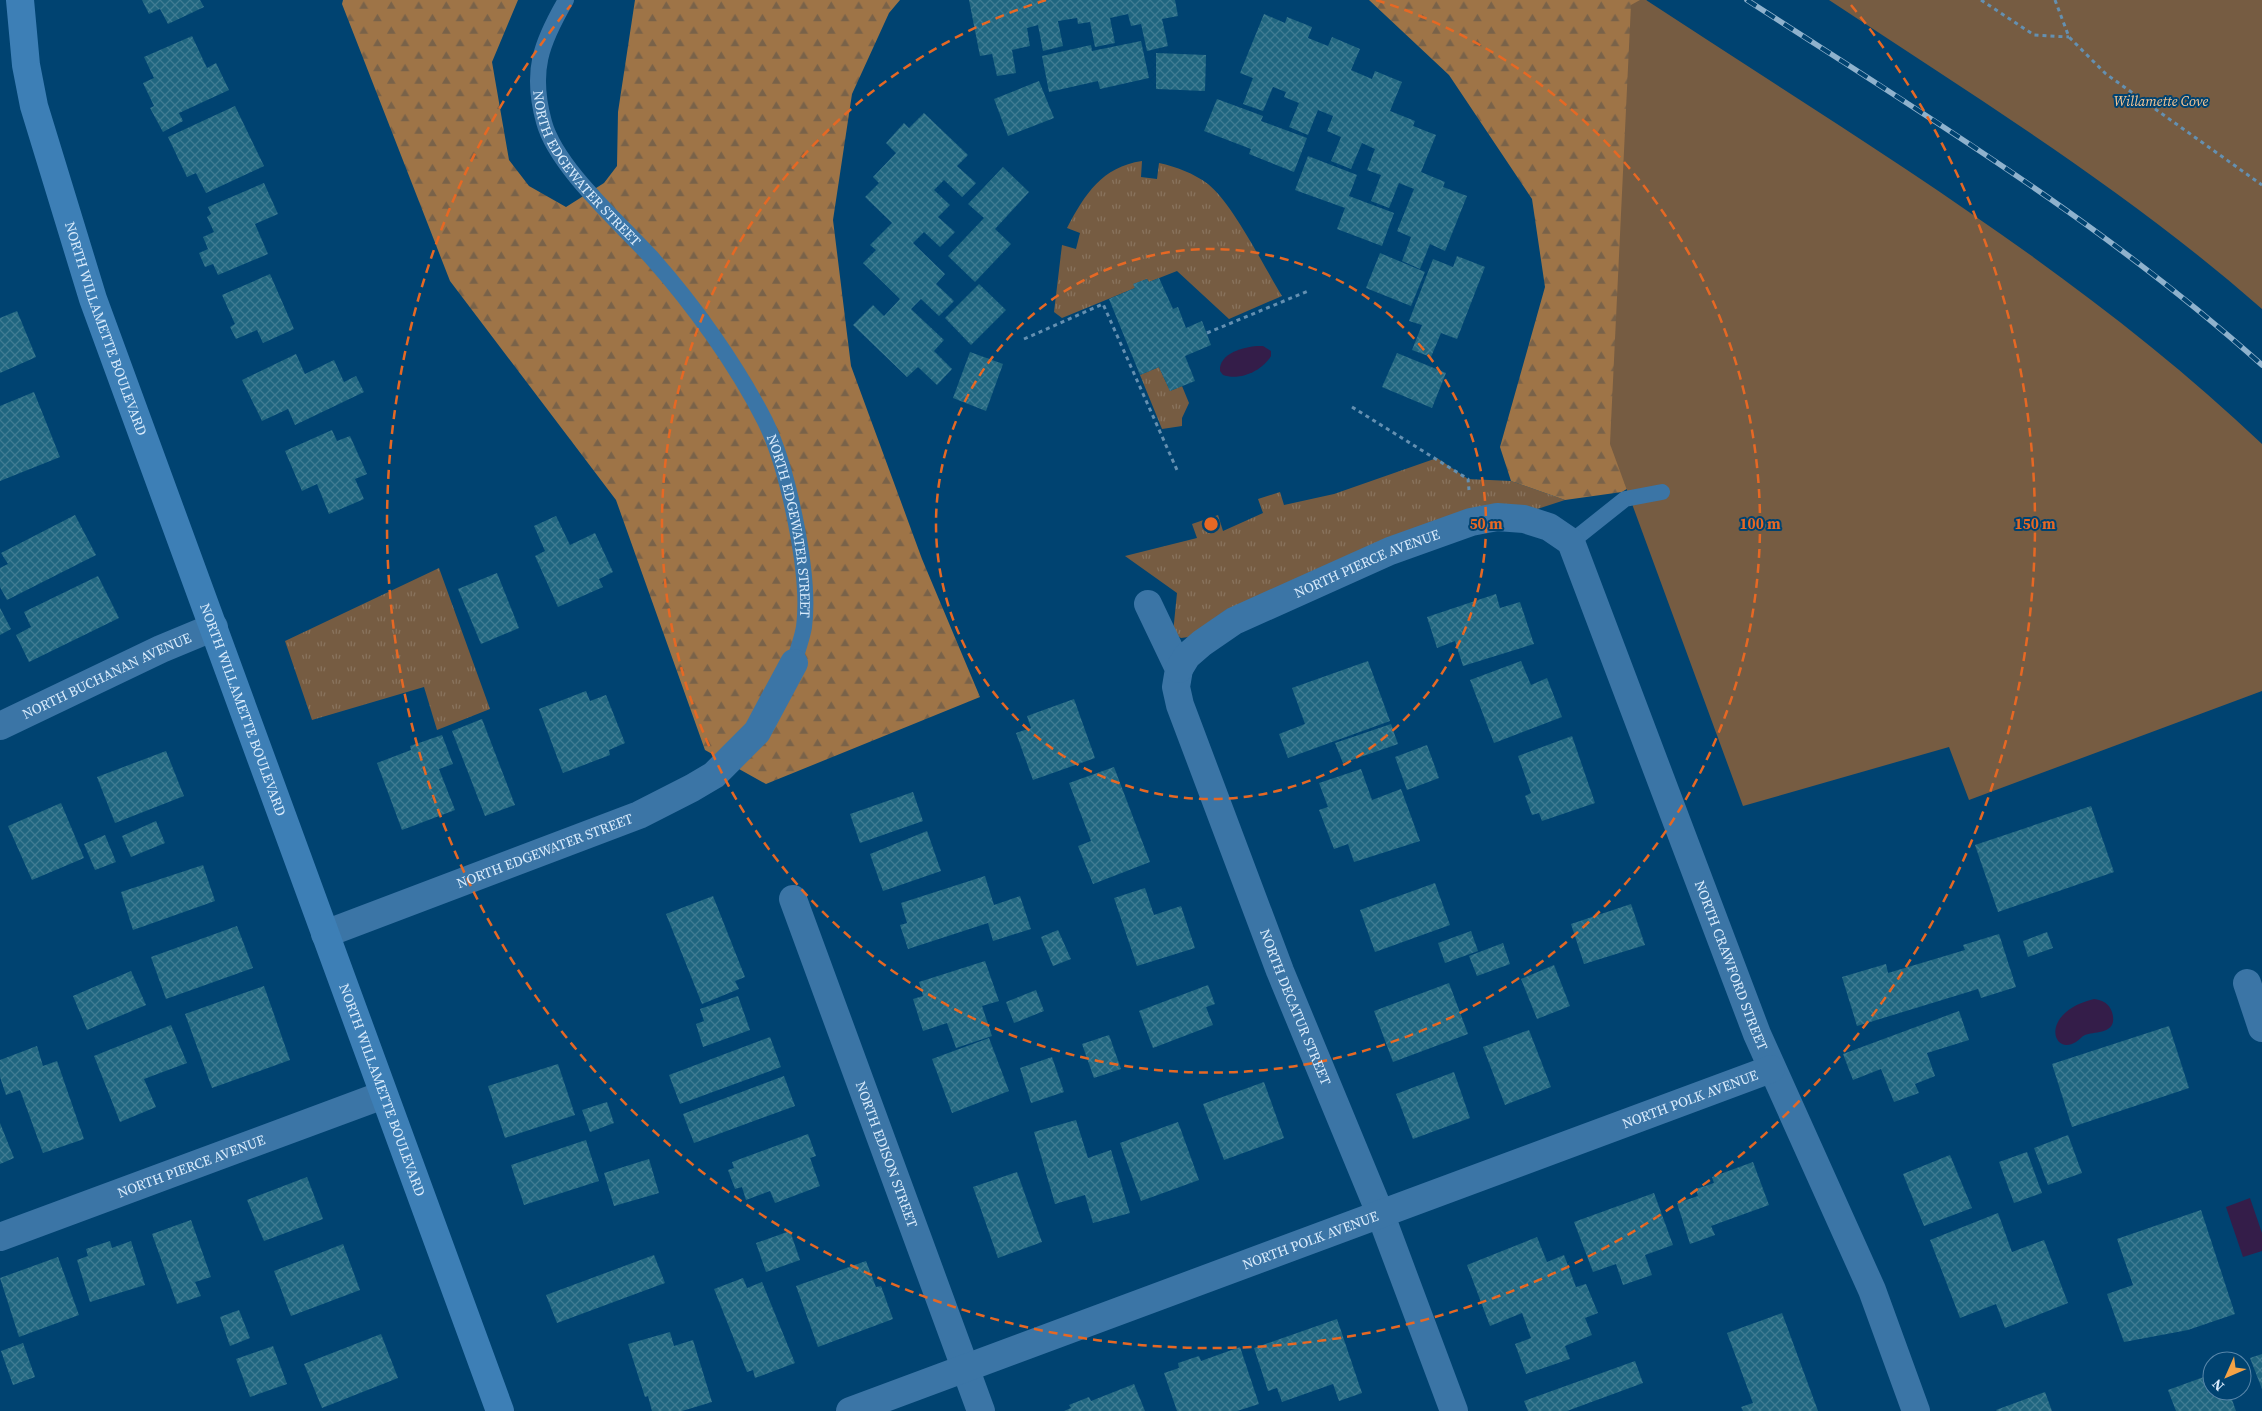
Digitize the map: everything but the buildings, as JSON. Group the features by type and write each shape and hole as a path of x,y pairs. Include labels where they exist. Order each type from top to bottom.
{"main road":[{"name":"NORTH WILLAMETTE BOULEVARD","path":"20,0 26,65 34,106 93,299 500,1411"}],"street":[{"name":"NORTH PIERCE AVENUE","path":"1179,669 1187,656 1197,647 1234,621 1390,551 1471,522 1497,517 1524,519 1549,527 1571,542"},
{"name":"NORTH CRAWFORD STREET","path":"1571,542 1772,1069 1872,1290 1916,1411"},
{"name":"NORTH DECATUR STREET","path":"1148,604 1179,669 1176,687 1180,705 1280,971 1380,1213 1454,1411"},
{"name":"NORTH BUCHANAN AVENUE","path":"0,726 161,649 214,627"},
{"name":"NORTH EDGEWATER STREET","path":"325,934 639,815 692,788 714,775 757,732 794,663"},
{"name":"NORTH EDISON STREET","path":"793,899 981,1411"},
{"path":"2248,983 2262,1028"},
{"name":"NORTH POLK AVENUE","path":"850,1411 1772,1069"},
{"name":"NORTH PIERCE AVENUE","path":"0,1237 383,1095"}],"lane":[{"name":"NORTH EDGEWATER STREET","path":"566,0 541,50 538,89 544,123 552,140 583,184 652,259 694,311 730,362 765,422 777,451 794,513 804,580 804,627 794,663"},
{"path":"1571,542 1625,499 1662,492"}],"path":[{"path":"1981,0 2034,35 2069,37"},
{"path":"2055,0 2069,37 2106,74 2262,185"},
{"path":"1207,333 1308,292"},
{"path":"1024,339 1103,304 1177,470"},
{"path":"1352,407 1468,479"}],"green space":[{"path":"343,0 518,0 492,62 509,160 529,186 566,207 604,183 617,166 618,112 635,0 900,0 889,13 852,94 833,220 851,366 922,559 980,697 766,784 705,750 616,500 450,281 342,4"},
{"path":"1369,0 1646,0 1810,370 1622,492 1565,500 1511,481 1500,447 1545,287 1532,199 1449,75"},
{"path":"1640,0 1646,0 1885,155 2042,263 2118,320 2191,380 2262,444 2262,691 1969,800 1949,747 1743,806 1610,444 1631,5"},
{"name":"Willamette Cove","path":"1829,0 2262,0 2262,309 2211,266 2105,185 1996,110"},
{"path":"1142,161 1141,177 1157,179 1159,163 1172,166 1197,177 1218,193 1248,237 1282,296 1229,319 1177,271 1149,282 1147,279 1134,284 1135,288 1062,318 1054,312 1062,245 1076,249 1080,233 1067,228 1088,193 1096,184 1116,169"},
{"path":"1159,367 1170,391 1182,386 1189,403 1182,418 1182,426 1162,429 1140,375"},
{"path":"1437,458 1468,479 1511,481 1565,500 1226,610 1189,637 1181,638 1173,633 1177,593 1125,556 1197,538 1192,524 1218,515 1223,531 1263,513 1258,499 1280,492 1284,505 1334,494"},
{"path":"439,568 490,709 437,730 424,687 312,720 285,641"}],"shaded area":[{"path":"1263,346 1271,351 1271,356 1256,370 1236,377 1223,375 1220,371 1221,364 1229,354 1243,348"},
{"path":"2094,999 2102,1001 2109,1006 2112,1012 2112,1025 2104,1031 2089,1034 2068,1045 2061,1043 2055,1031 2058,1022 2065,1013 2076,1005"},
{"path":"2250,1198 2262,1233 2262,1251 2243,1257 2226,1207"}],"railway":[{"path":"1747,0 2012,172 2140,265 2262,365"}]}
